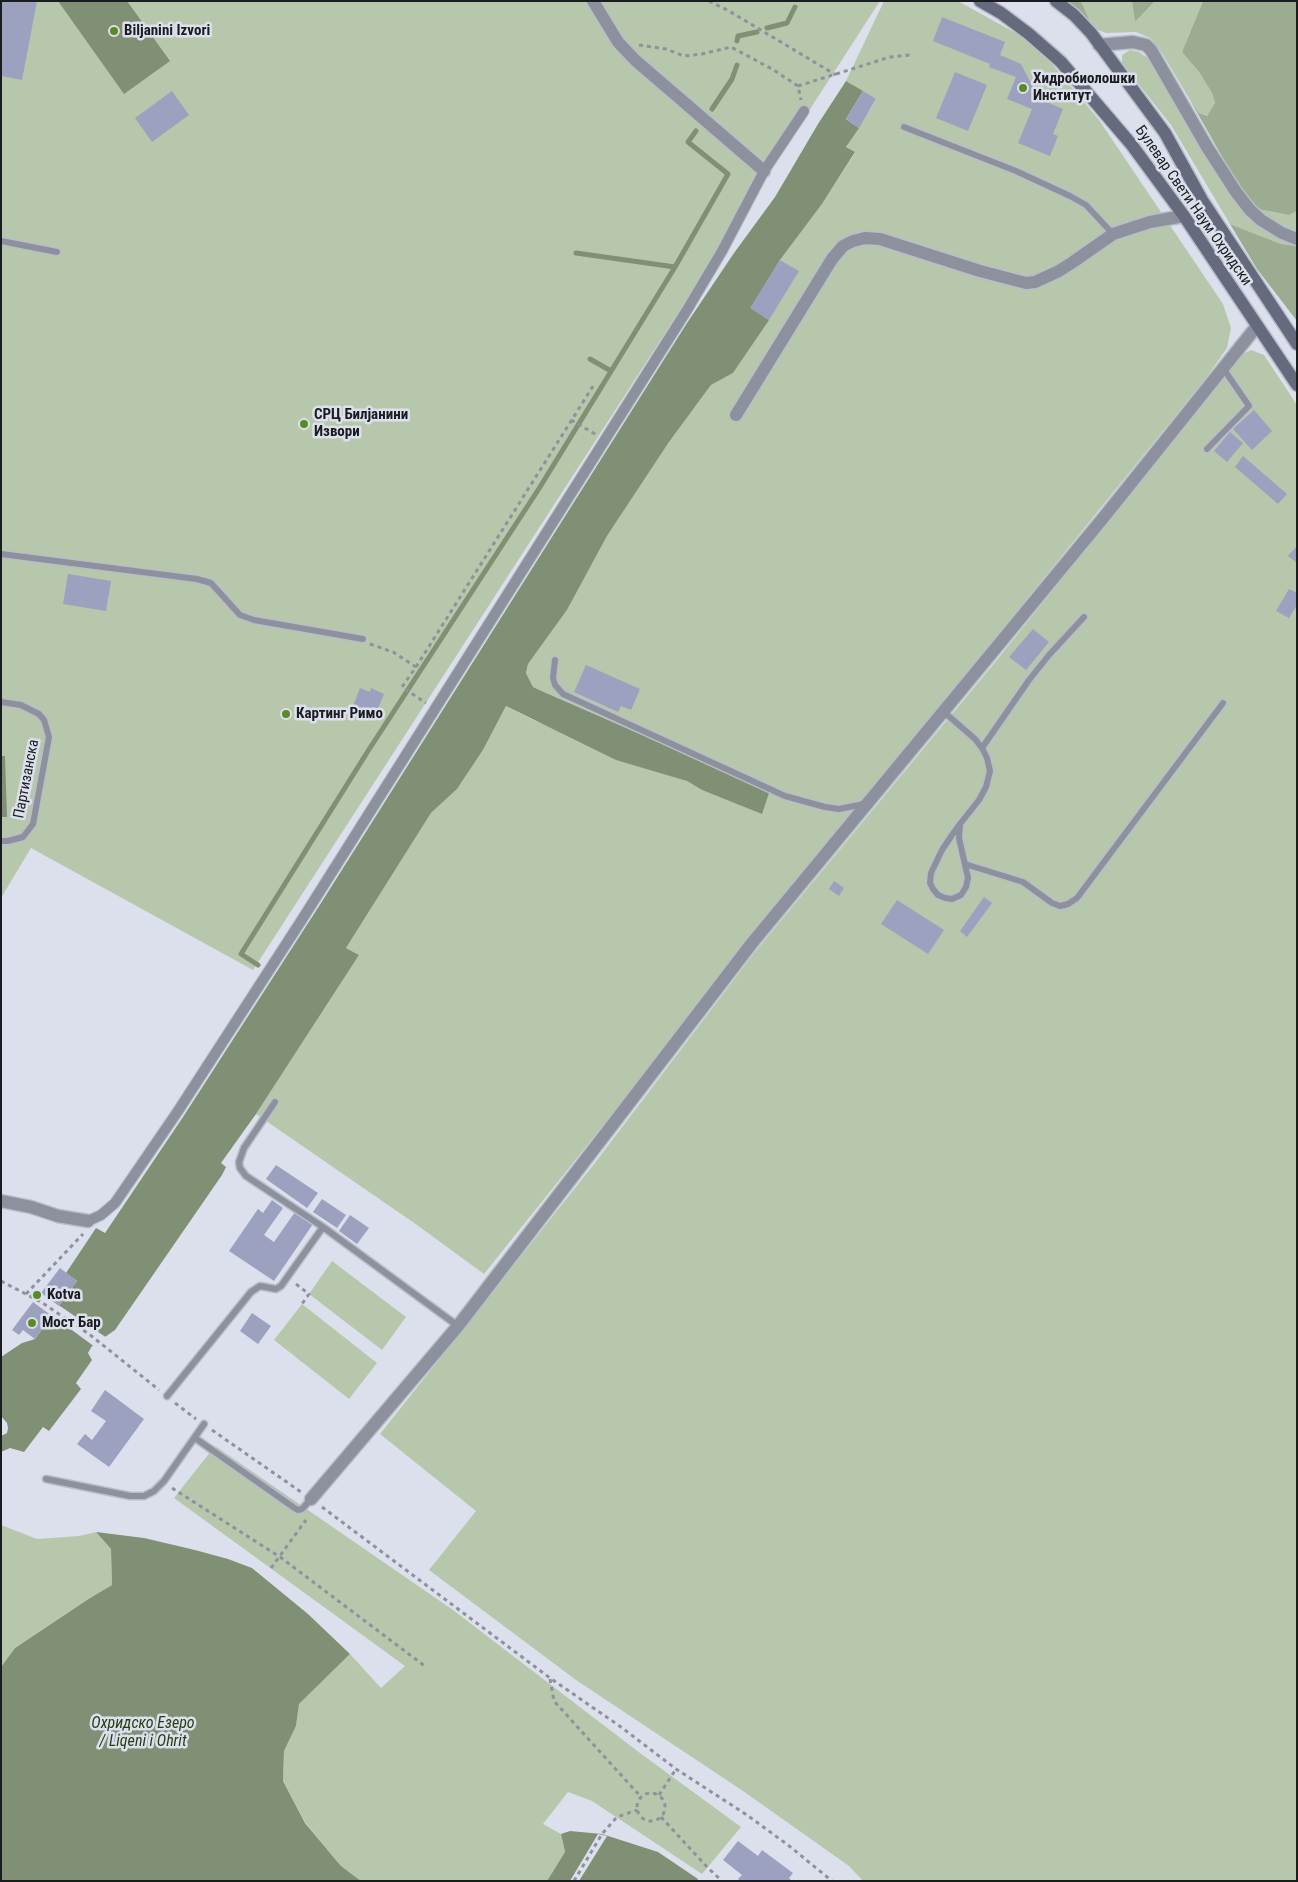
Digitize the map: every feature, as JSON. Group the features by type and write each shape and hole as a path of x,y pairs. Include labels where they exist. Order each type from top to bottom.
{"main road":[{"name":"Булевар Свети Наум Охридски","path":"980,1 1008,18 1061,62 1131,144 1184,216 1297,385"},
{"name":"Булевар Свети Наум Охридски","path":"1056,1 1074,15 1091,33 1165,133 1202,200 1297,344"}],"street":[{"path":"593,1 618,42 645,69 764,171"},
{"path":"1099,45 1133,42 1146,45 1151,50 1207,147 1250,210 1261,220 1282,233 1297,239"},
{"path":"1,1201 31,1207 58,1216 88,1221 101,1216 115,1203 178,1111 303,918 687,310 722,251 764,171 804,111"},
{"path":"736,415 832,259 843,246 853,240 865,238 880,239 1005,279 1026,283 1035,282 1066,267 1113,234 1150,222 1184,216"},
{"path":"311,1499 458,1326 752,943 870,803 1104,517 1257,326"}],"lane":[{"path":"904,127 1016,171 1070,196 1086,205 1113,234"},
{"path":"1,241 57,252"},
{"path":"1207,448 1249,406 1223,368"},
{"path":"1,554 198,579 211,583 240,615 254,620 363,639"},
{"path":"982,748 1029,680 1084,617"},
{"path":"555,660 553,678 555,685 563,694 785,796 810,804 839,809 870,803"},
{"name":"Партизанска","path":"1,702 21,705 40,714 44,720 49,737 33,824 23,837 8,841 1,840"},
{"path":"966,864 1023,882 1052,903 1060,906 1068,904 1077,898 1223,703"},
{"path":"944,712 975,739 987,758 990,771 986,787 978,800 960,824 942,850 931,873 930,882 938,895 945,898 952,899 961,895 966,887 968,878 959,838 960,824"},
{"path":"275,1102 244,1148 240,1158 240,1168 246,1176 323,1227 458,1326"},
{"path":"167,1396 251,1292 260,1286 273,1289 279,1288 323,1227"},
{"path":"46,1479 130,1496 144,1496 164,1481 204,1424"},
{"path":"195,1438 298,1510 302,1509 311,1499"}],"path":[{"path":"709,1 836,75"},
{"path":"618,42 666,48 684,56 731,47 772,69 798,86 804,111"},
{"path":"798,86 890,57 910,55"},
{"path":"415,696 402,687 595,383"},
{"path":"571,420 585,428"},
{"path":"363,639 374,646 393,652 416,667"},
{"path":"26,1294 101,1216"},
{"path":"288,1278 309,1294 302,1304"},
{"path":"1,1281 41,1302 107,1348 204,1424 311,1499 550,1678 621,1727 676,1769 748,1815 832,1881"},
{"path":"164,1481 280,1557 426,1667"},
{"path":"271,1568 306,1519"},
{"path":"550,1678 554,1701 641,1796"},
{"path":"659,1795 676,1769"},
{"path":"650,1793 659,1795 665,1806 661,1817 656,1821 646,1821 638,1815 638,1800 641,1796 650,1793"},
{"path":"574,1881 602,1834 617,1817 637,1810"},
{"path":"661,1817 722,1881"}],"shaded area":[{"name":"СРЦ Билјанини Извори","path":"1,1 880,1 253,970 31,848 1,898"},
{"path":"884,1 958,1 1021,36 1052,64 1099,120 1223,304 1231,328 1227,348 1206,378 850,817 484,1274 417,1225 256,1114 359,955 346,948 431,813 457,789 483,750 506,706 533,720 762,813 718,768 533,687 526,673 528,664 567,610 607,536 669,442 711,385 733,373 798,271 780,260 822,204 855,153 846,147 876,100 846,81"},
{"path":"1062,1 1081,1 1093,28"},
{"path":"1081,1 1132,1 1135,22 1155,1 1203,1 1182,52 1199,72 1212,93 1215,103 1207,116 1199,113 1162,53 1150,38 1136,32 1106,33 1093,28"},
{"path":"1132,1 1155,1 1135,22"},
{"path":"1203,1 1297,1 1297,211 1289,215 1258,209 1238,185 1190,100 1199,113 1207,116 1215,103 1212,93 1199,72 1182,52"},
{"path":"1130,50 1139,52 1149,59 1231,196 1253,222 1276,237 1297,244 1297,246 1281,244 1230,224 1171,125 1122,63 1122,55"},
{"path":"1258,209 1289,215 1297,211 1297,231 1275,222"},
{"path":"1230,224 1281,244 1297,246 1297,321 1257,269"},
{"path":"1251,350 1264,355 1297,405 1297,1881 863,1881 849,1866 743,1791 576,1680 429,1570 476,1511 380,1434 594,1164 754,953 996,661 1243,354"},
{"path":"332,1261 406,1317 382,1350 309,1294"},
{"path":"302,1304 377,1363 349,1399 274,1340"},
{"path":"215,1446 453,1610 640,1753 741,1827 702,1874 592,1801 568,1792 543,1824 561,1834 565,1852 547,1881 361,1881 341,1866 305,1822 283,1781 284,1751 296,1726 299,1704 350,1654 381,1688 405,1666 174,1498"},
{"path":"1,1525 37,1539 79,1536 96,1532 111,1549 112,1585 15,1648 1,1667"}],"water":[{"name":"Biljanini Izvori","path":"58,1 127,1 170,61 124,94"},
{"path":"846,81 863,91 846,119 859,128 846,147 855,152 822,204 780,260 751,308 769,320 733,373 711,385 669,442 607,536 567,610 528,664 526,673 533,687 718,768 769,793 762,814 702,790 687,781 616,760 506,706 483,750 457,789 431,813 346,948 359,955 256,1114 221,1163 226,1167 222,1175 115,1330 92,1346 88,1353 92,1360 76,1383 81,1389 49,1431 43,1427 24,1452 10,1448 1,1452 1,1436 7,1433 8,1428 7,1423 1,1416 1,1357 22,1343 35,1339 77,1281 66,1273 96,1228 105,1233 183,1117 321,903 687,323 734,253 775,197"},
{"path":"1,756 5,756 7,817 1,817"},
{"name":"Охридско Езеро / Liqeni i Ohrit","path":"96,1532 144,1538 228,1559 252,1568 308,1614 350,1654 299,1704 296,1726 284,1751 283,1781 305,1823 341,1866 361,1881 1,1881 1,1667 15,1648 112,1585 111,1549"},
{"path":"570,1831 602,1834 658,1852 698,1879 697,1881 547,1881 565,1852 561,1834"}],"pier":[{"path":"57,1304 107,1338 95,1347 50,1314"},
{"path":"598,1834 607,1836 579,1881 570,1881"}],"building":[{"path":"1,1 37,1 22,80 1,76"},
{"name":"Хидробиолошки Институт","path":"942,17 1005,42 1000,55 1021,64 1039,99 1063,109 1053,134 1058,136 1050,156 1018,143 1032,109 1007,99 1016,77 989,67 990,64 933,41"},
{"path":"955,72 987,85 968,131 936,118"},
{"path":"172,91 189,115 152,142 135,118"},
{"path":"863,91 876,99 859,128 846,119"},
{"path":"780,260 799,271 769,320 750,308"},
{"path":"1254,410 1272,431 1252,450 1233,429"},
{"path":"1230,432 1243,443 1227,462 1214,451"},
{"path":"1243,456 1287,494 1278,504 1235,467"},
{"path":"1297,546 1297,563 1288,556"},
{"path":"68,574 111,581 106,611 63,604"},
{"path":"1289,589 1297,593 1297,605 1289,618 1276,611"},
{"path":"1033,629 1049,642 1026,670 1009,657"},
{"path":"586,665 640,689 631,710 621,706 618,712 574,692"},
{"path":"360,688 370,692 371,688 384,694 375,716 353,706"},
{"path":"834,881 844,888 839,896 829,889"},
{"path":"984,897 992,903 967,937 960,931"},
{"path":"897,900 944,930 928,954 881,924"},
{"path":"276,1165 318,1193 307,1208 266,1179"},
{"path":"322,1199 346,1215 337,1228 313,1212"},
{"path":"272,1200 283,1208 264,1235 274,1242 295,1212 313,1224 274,1281 229,1251 258,1209 263,1213"},
{"path":"350,1215 369,1228 357,1244 339,1231"},
{"path":"60,1268 77,1281 59,1306 41,1293"},
{"name":"Мост Бар","path":"33,1302 52,1316 35,1339 23,1330 19,1335 12,1330"},
{"path":"252,1313 271,1326 258,1344 240,1331"},
{"path":"105,1390 144,1419 109,1467 77,1444 85,1434 92,1440 106,1421 91,1411"},
{"path":"738,1841 758,1856 762,1850 793,1873 789,1878 792,1881 740,1881 738,1879 742,1875 723,1860"}],"waterway":[{"path":"767,28 787,23 795,7"},
{"path":"737,41 738,36 757,32"},
{"path":"712,109 732,79 737,65"},
{"path":"258,965 241,954 368,751 540,487 675,267 728,174 688,142 696,131"},
{"path":"576,253 675,267"},
{"path":"590,359 611,371"}],"place":[{"name":"Biljanini Izvori","path":"114,31"},
{"name":"Хидробиолошки Институт","path":"1023,88"},
{"name":"СРЦ Билјанини Извори","path":"304,424"},
{"name":"Картинг Римо","path":"286,714"},
{"name":"Kotva","path":"37,1295"},
{"name":"Мост Бар","path":"32,1323"}]}
